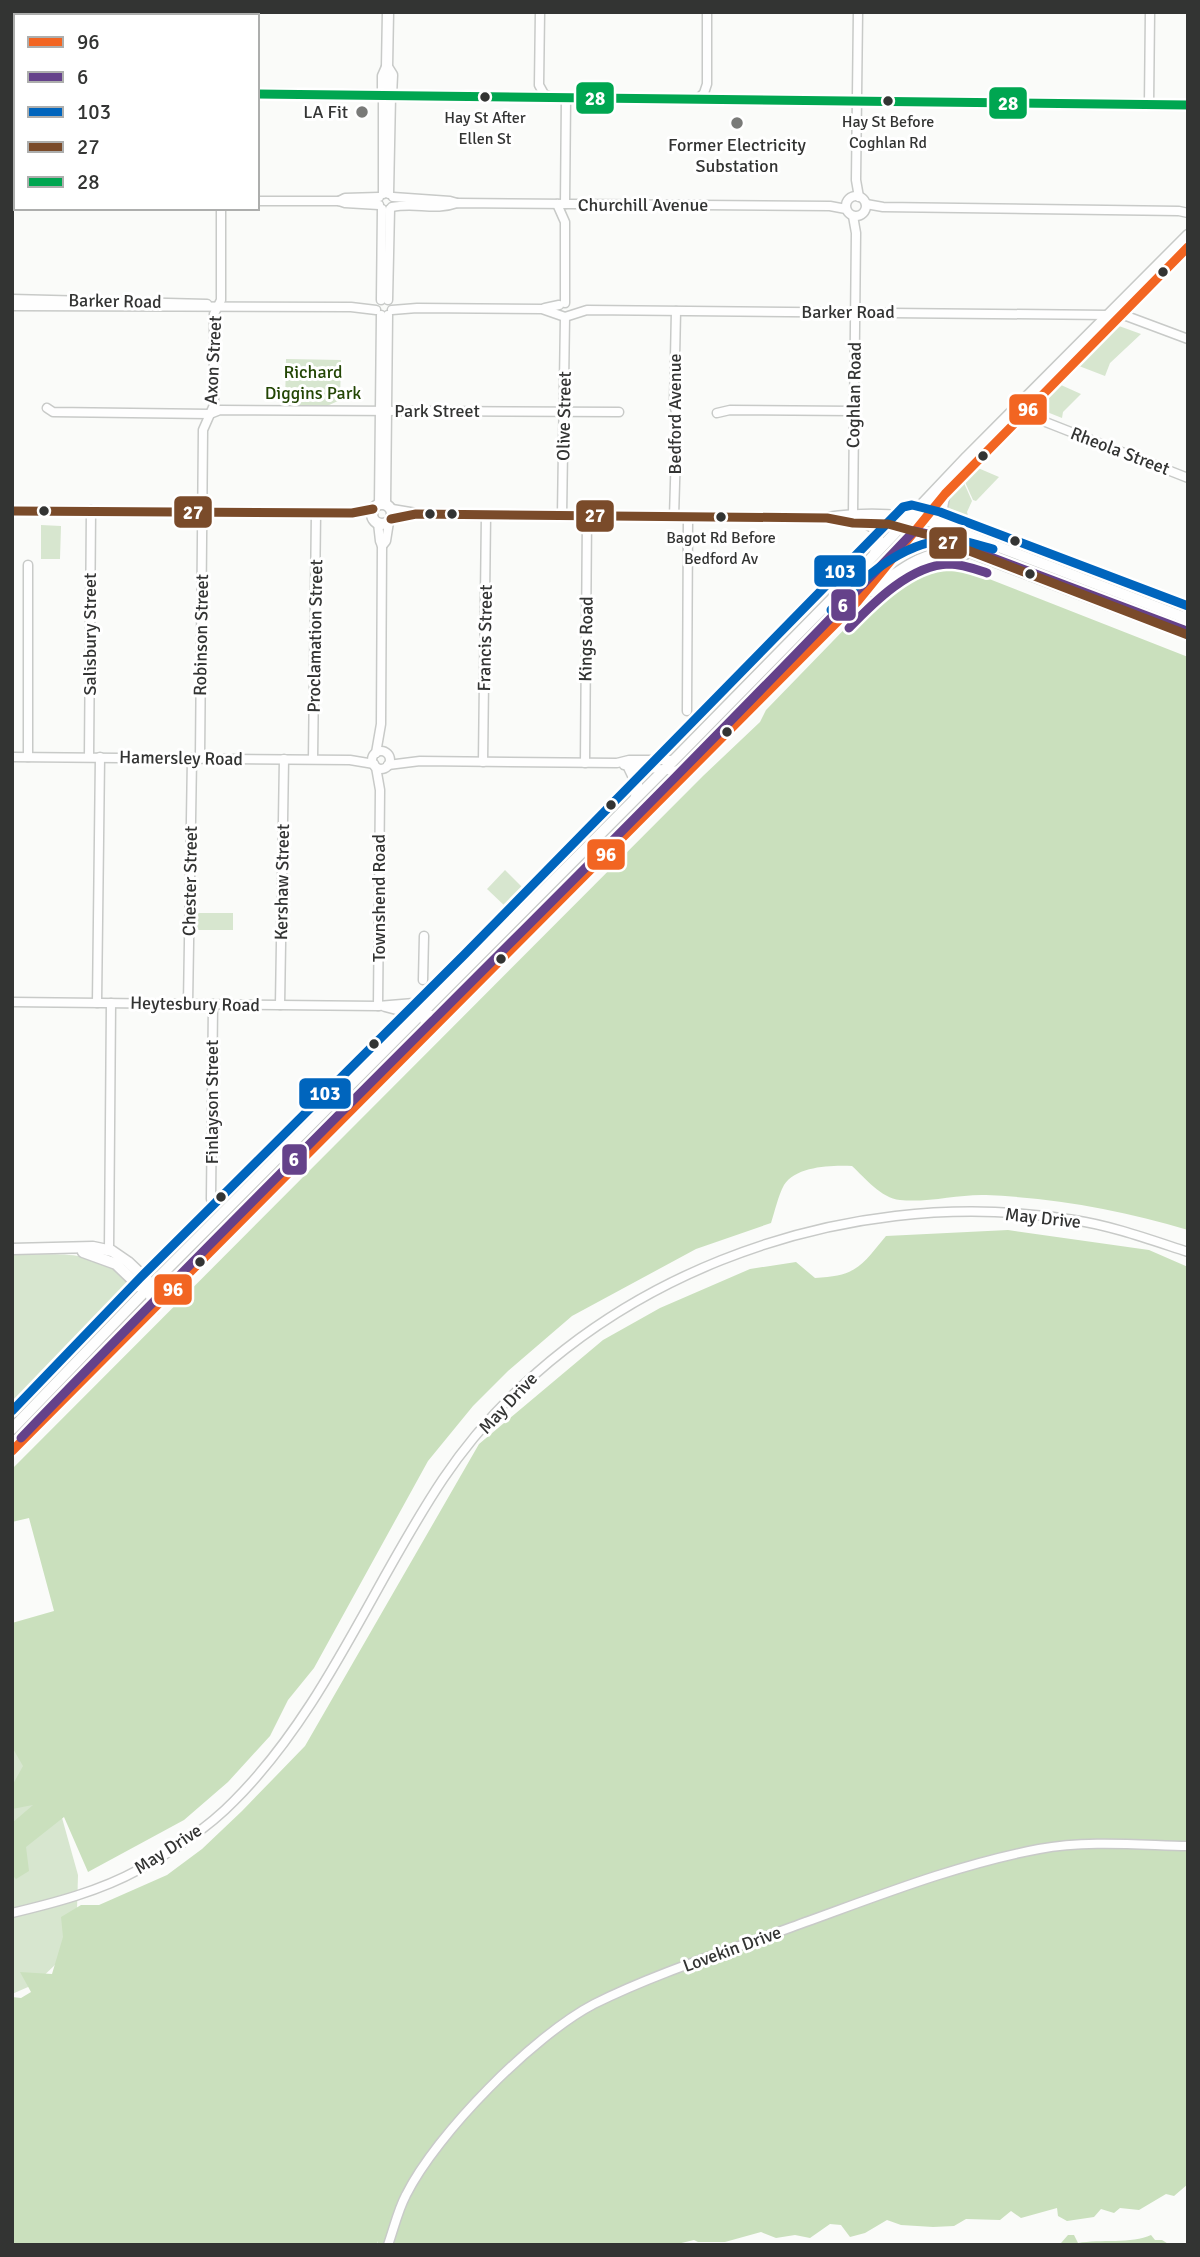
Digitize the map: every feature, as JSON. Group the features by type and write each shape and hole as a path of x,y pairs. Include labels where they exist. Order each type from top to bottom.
{"main road":[{"name":"Townshend Road","path":"387,96 392,75 387,67 388,12"},
{"path":"259,94 1188,105"},
{"path":"12,1451 858,601 945,494 1018,411 1188,235"},
{"path":"12,1429 149,1287 674,760 910,517 1188,247"},
{"path":"945,494 941,513 950,528"},
{"path":"12,509 827,518 915,531 1183,634"},
{"path":"827,518 853,515 924,520 1187,615"},
{"path":"866,523 876,529 879,537 873,557"},
{"path":"858,601 900,570 936,553 962,554 1016,569"},
{"path":"629,767 638,783 636,797"},
{"path":"12,1249 93,1247 109,1250 128,1262 147,1280 154,1309"},
{"path":"72,1249 110,1261 140,1287 171,1292"}],"street":[{"path":"540,12 539,85 544,94 554,98"},
{"path":"698,99 706,86 707,12"},
{"name":"Coghlan Road","path":"853,515 858,12"},
{"path":"1149,104 1150,12"},
{"name":"Townshend Road","path":"375,754 381,724 382,546 386,541 383,513 387,96"},
{"name":"Olive Street","path":"562,516 565,222 561,204 566,98"},
{"name":"Churchill Avenue","path":"259,201 1185,210"},
{"path":"565,222 576,204"},
{"name":"Axon Street","path":"203,512 203,430 214,405 214,314 221,300 221,210"},
{"name":"Barker Road","path":"12,299 417,308 1108,315"},
{"name":"Barker Road","path":"12,306 197,308 217,305"},
{"name":"Bedford Avenue","path":"674,517 676,311"},
{"path":"1121,314 1188,340"},
{"name":"Park Street","path":"47,408 53,412 210,414 220,410 619,412"},
{"path":"717,413 730,410 854,411"},
{"name":"Rheola Street","path":"1018,411 1188,478"},
{"name":"Salisbury Street","path":"89,757 91,510"},
{"name":"Robinson Street","path":"196,758 203,512"},
{"name":"Proclamation Street","path":"313,759 316,513"},
{"name":"Francis Street","path":"483,762 486,515"},
{"name":"Kings Road","path":"585,763 587,516"},
{"path":"687,711 688,517"},
{"path":"28,757 29,565"},
{"path":"1183,634 1187,615"},
{"name":"Townshend Road","path":"380,790 388,760 381,724"},
{"path":"617,763 629,767 676,771 710,749"},
{"path":"383,751 388,760 382,769 375,766 373,759 375,754 383,751"},
{"name":"Hamersley Road","path":"350,760 375,754"},
{"name":"Hamersley Road","path":"12,757 313,759 350,760 375,766"},
{"path":"97,1003 100,757"},
{"name":"Chester Street","path":"188,1004 196,758"},
{"name":"Kershaw Street","path":"280,1005 284,759"},
{"path":"388,760 585,763 674,760"},
{"name":"Townshend Road","path":"375,766 380,790 378,1006"},
{"path":"424,936 424,980"},
{"name":"Heytesbury Road","path":"12,1002 378,1006 408,1013 446,1016"},
{"path":"109,1250 111,1003"},
{"name":"Finlayson Street","path":"211,1199 213,1004"},
{"path":"422,1013 428,1033"},
{"name":"May Drive","path":"12,1913 77,1895 138,1870 206,1826 232,1804 282,1746 322,1685 444,1478 492,1415 535,1373 573,1342 658,1289 711,1265 790,1237 854,1221 921,1213 1001,1213 1076,1220 1144,1237 1188,1252"},
{"name":"Lovekin Drive","path":"388,2245 405,2197 417,2175 451,2130 488,2090 546,2036 593,2005 696,1962 951,1871 1041,1849 1102,1844 1188,1846"}],"green space":[{"path":"1119,326 1141,334 1110,363 1105,376 1079,366"},
{"name":"Richard Diggins Park","path":"286,359 341,360 340,400 327,406 285,406"},
{"path":"1061,385 1081,394 1063,412 1062,418 1042,410 1041,405"},
{"path":"978,468 999,477 976,501 965,482"},
{"path":"964,483 972,501 967,512 969,520 949,512 948,507 951,496"},
{"path":"41,525 61,526 60,559 41,559"},
{"path":"930,527 1177,619 1177,623 1173,625 992,556"},
{"path":"942,562 964,564 979,575 1188,657 1188,1230 1113,1211 1037,1199 975,1195 900,1200 880,1192 852,1166 825,1167 797,1174 784,1185 771,1223 696,1249 572,1316 508,1371 473,1406 428,1461 314,1668 288,1700 270,1736 228,1782 184,1820 88,1872 64,1817 26,1847 29,1871 16,1879 12,1875 12,1823 33,1805 12,1809 12,1786 23,1766 12,1747 12,1623 54,1611 29,1518 12,1522 12,1469 760,722 766,710 897,575"},
{"path":"505,870 526,891 508,909 487,889"},
{"path":"197,913 233,913 233,930 197,930"},
{"path":"1008,1230 1149,1250 1188,1267 1188,2184 1174,2196 1166,2194 1139,2210 1120,2208 1114,2213 1101,2209 1094,2217 1067,2221 1058,2216 1057,2208 1021,2218 1011,2211 1000,2220 966,2219 954,2226 933,2227 901,2225 887,2220 865,2233 850,2237 841,2225 830,2224 810,2238 795,2235 776,2238 761,2232 725,2242 694,2240 673,2245 378,2245 378,2241 377,2245 12,2245 12,1997 21,1998 31,1992 20,1972 52,1974 63,1937 61,1917 81,1905 99,1905 167,1875 202,1849 305,1746 479,1444 603,1340 660,1308 750,1269 796,1262 815,1278 829,1277 857,1268 886,1236"},
{"path":"56,1254 98,1261 122,1276 129,1284 130,1293 129,1300 12,1417 12,1255"},
{"path":"12,1639 78,1875 77,1910 57,1963 35,1984 12,1994"},
{"path":"1068,2235 1074,2235 1078,2243 1135,2239 1151,2235 1155,2240 1162,2240 1170,2245 1044,2245 1061,2243"}],"transit line":[{"name":"28","path":"259,94 1188,105"},
{"name":"96","path":"12,1451 858,601 945,494 1188,247"},
{"name":"103","path":"12,1411 140,1278 465,954 903,507 912,505 940,512 1188,606"},
{"name":"27","path":"12,511 352,513 373,509"},
{"name":"27","path":"391,519 416,514 827,518 853,523 888,524 928,535 1188,635"},
{"name":"6","path":"21,1438 244,1210 693,760 914,531 932,535 1184,630"},
{"name":"103","path":"831,610 869,575 913,548 951,540 993,549"},
{"name":"6","path":"849,628 894,587 921,571 949,564 987,573"}],"place":[{"name":"Hay St After Ellen St","path":"485,97"},
{"name":"Hay St Before Coghlan Rd","path":"888,101"},
{"name":"LA Fit","path":"362,112"},
{"name":"Former Electricity Substation","path":"737,123"},
{"name":"Bagot Rd Before Bedford Av","path":"721,517"}]}
